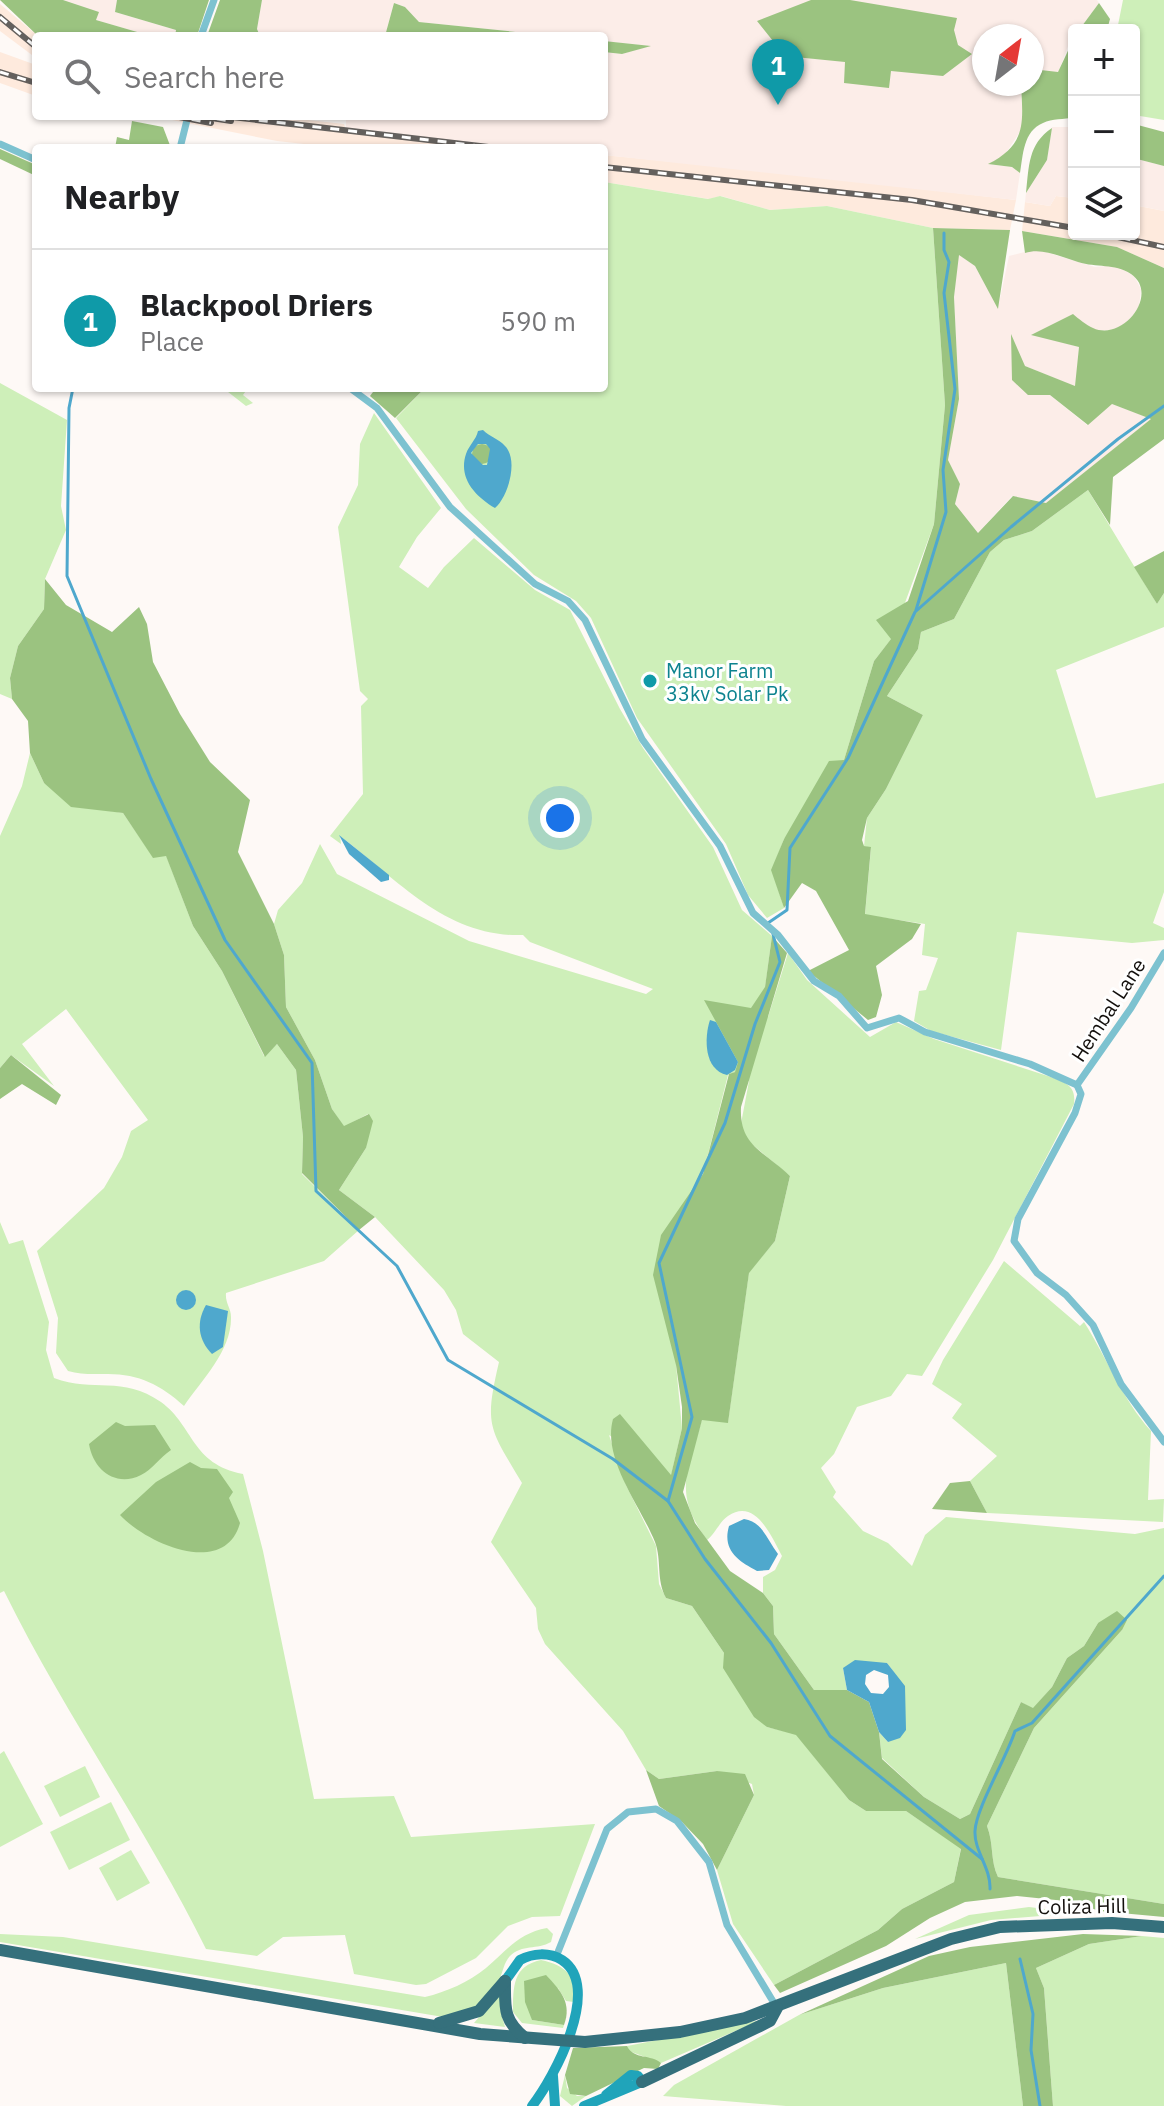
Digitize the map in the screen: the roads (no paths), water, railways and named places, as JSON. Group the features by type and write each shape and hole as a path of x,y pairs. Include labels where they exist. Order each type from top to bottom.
{"highway":[{"name":"Coliza Hill","path":"777,2008 951,1939 1000,1927 1112,1923 1164,1927"},
{"path":"0,1950 526,2038 585,2042 652,2036 710,2026 777,2008"},
{"path":"505,1981 505,2014 512,2027 526,2038"},
{"path":"432,2024 472,2015 505,1981"},
{"path":"642,2082 770,2021 777,2008"}],"street":[{"path":"202,32 214,0"},
{"path":"181,144 187,120"},
{"path":"0,144 32,158"},
{"path":"355,392 377,408 450,507 535,584 568,601 585,620 642,739 720,846 753,913 814,981 839,996 867,1028 899,1018 925,1032 1030,1064 1077,1085 1081,1094 1075,1113 1018,1219 1014,1241 1037,1273 1066,1295 1093,1325 1121,1384 1164,1442"},
{"name":"Hembal Lane","path":"1077,1085 1131,1008 1164,953"},
{"path":"556,1957 607,1829 628,1812 656,1809 677,1821 709,1862 727,1925 777,2008"},
{"path":"505,1981 513,1965 525,1957 545,1954 556,1957 578,1979 576,2010 544,2101"},
{"path":"584,2106 606,2095 631,2075 638,2076 642,2082"}],"water":[{"path":"483,430 503,444 511,460 508,487 495,508 475,492 464,471 466,454 478,431","holes":["478,444 486,444 490,449 487,465 483,465 471,453"]},
{"path":"339,835 389,875 389,880 381,882 349,854"},
{"path":"710,1020 716,1022 738,1062 735,1070 727,1075 719,1072 710,1060 707,1035"},
{"path":"186,1290 193,1293 196,1300 193,1307 186,1310 179,1307 176,1300 179,1293"},
{"path":"206,1305 228,1311 223,1347 212,1354 200,1331"},
{"path":"744,1519 760,1528 778,1554 769,1570 757,1571 738,1559 730,1548 729,1526"},
{"path":"855,1660 887,1663 905,1686 906,1730 900,1738 888,1742 879,1732 869,1702 847,1690 843,1668","holes":["874,1670 888,1675 889,1687 883,1694 871,1693 865,1684 866,1675"]}],"waterway":[{"path":"916,610 946,512 943,470 955,389 944,293 949,262 944,250 944,233"},
{"path":"72,392 69,408 67,576 151,779 225,940 312,1063 316,1191 397,1266 448,1360 613,1459 668,1501"},
{"path":"768,923 787,910 790,848 848,758 915,612 1011,527 1118,439 1164,406"},
{"path":"773,934 780,962 755,1024 725,1123 659,1263 692,1417 668,1501 705,1559 771,1643 830,1736 982,1859"},
{"path":"990,1889 975,1831 981,1809 1015,1731 1032,1723 1164,1576"},
{"path":"1020,1959 1033,2014 1031,2050 1040,2106"}],"railway":[{"path":"0,17 32,44"},
{"path":"0,72 32,82"},
{"path":"195,120 211,123"},
{"path":"225,120 231,121"},
{"path":"257,120 463,144"},
{"path":"608,167 912,200 1068,227"},
{"path":"1132,240 1164,247"}],"place":[{"name":"Blackpool Driers","path":"778,105"},
{"name":"Manor Farm 33kv Solar Pk","path":"650,681"}]}
